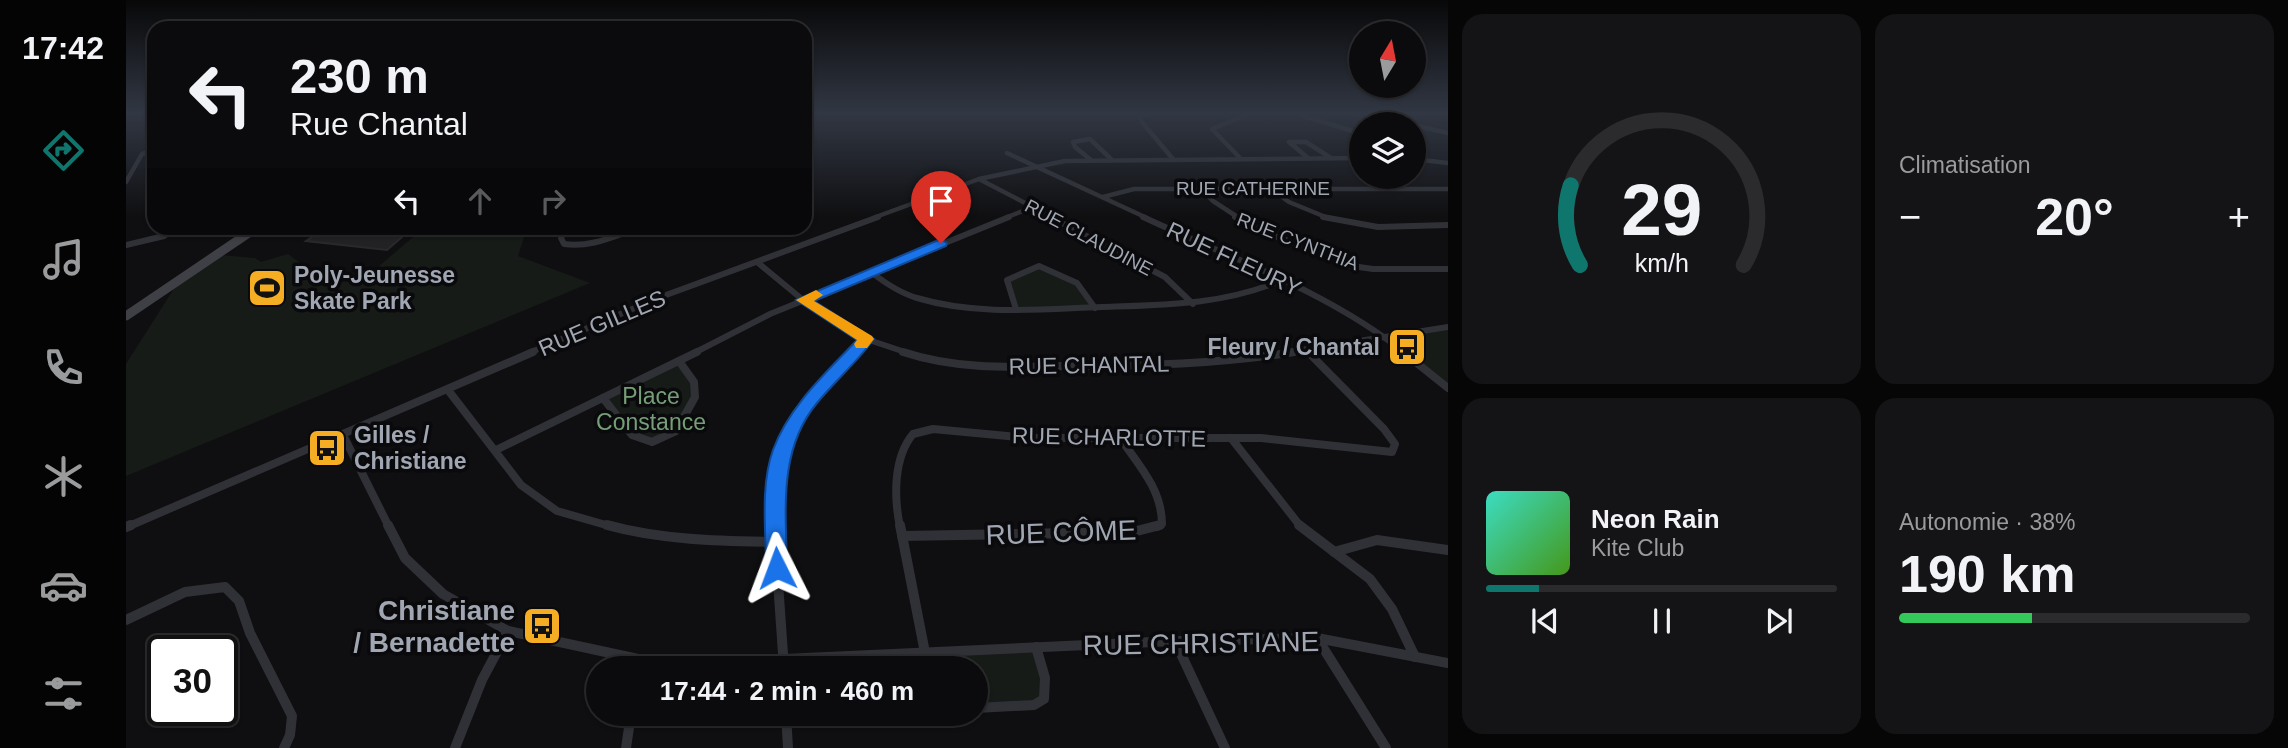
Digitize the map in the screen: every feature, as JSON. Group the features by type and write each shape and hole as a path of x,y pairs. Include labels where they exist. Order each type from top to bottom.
{"street":[{"path":"1075,147 1091,160"},
{"path":"1102,147 1111,159"},
{"path":"1163,147 1173,159"},
{"path":"1230,147 1241,158"},
{"path":"1295,147 1309,158"},
{"path":"1316,147 1331,158"},
{"path":"126,182 142,154 147,152"},
{"name":"RUE FLEURY","path":"1007,153 1346,313 1383,336 1448,388"},
{"name":"RUE GILLES","path":"126,527 658,298 979,179 1036,166 1091,160 1349,158"},
{"path":"1426,160 1448,163"},
{"name":"RUE CLAUDINE","path":"979,179 1165,277 1193,304"},
{"path":"1270,187 1284,200 1350,225 1448,225"},
{"name":"RUE CYNTHIA","path":"1200,188 1212,202 1230,215 1352,266 1373,269 1448,268"},
{"name":"RUE CATHERINE","path":"1102,197 1134,189 1448,189"},
{"path":"496,450 770,314 1033,207"},
{"path":"126,245 165,235"},
{"path":"126,316 246,235"},
{"path":"562,235 564,244 577,247 590,246 620,235"},
{"name":"RUE CHANTAL","path":"757,262 803,300 866,339 919,356 977,367 1119,366 1248,359 1448,327"},
{"path":"1016,309 1007,280 1039,266 1077,283 1095,308"},
{"path":"871,272 886,284 920,299 971,308 1016,309 1193,304 1258,292 1280,281"},
{"path":"783,656 775,542 776,487 782,450 808,402 866,339"},
{"name":"RUE CHARLOTTE","path":"924,653 895,502 899,465 908,440 913,435 933,429 1028,438 1261,438 1392,452 1395,444 1384,429 1307,351"},
{"path":"603,398 632,435 652,442 676,431 695,397 694,382 679,361"},
{"path":"448,390 520,485 557,511 625,530 714,541 775,542"},
{"name":"RUE CHRISTIANE","path":"343,435 405,558 443,594 508,631 606,656"},
{"name":"RUE CÔME","path":"902,536 1133,531 1154,528 1162,524 1164,510 1120,438"},
{"path":"1231,438 1296,523 1370,579 1392,608 1415,657"},
{"path":"1334,552 1377,540 1448,550"},
{"path":"126,620 182,592 201,586 225,587 239,601 250,633 292,716 290,735 284,748"},
{"path":"455,748 482,680 508,631"},
{"path":"1317,638 1386,748"},
{"name":"RUE CHRISTIANE","path":"886,656 1175,641 1317,638 1448,663"},
{"path":"1175,641 1226,748"},
{"path":"988,707 1034,705 1044,699 1045,678 1036,647"},
{"path":"626,748 629,726"},
{"path":"787,726 788,748"}],"green space":[{"path":"416,235 525,235 518,256 590,283 126,476 126,364 175,287 220,255 255,258 261,262 288,254 326,282 379,266"},
{"path":"1039,266 1077,283 1095,308 1016,309 1007,280"},
{"path":"1448,327 1448,388 1383,336"},
{"name":"Place Constance","path":"679,361 694,382 695,397 676,431 652,442 632,435 603,398"},
{"path":"1036,647 1044,699 1034,705 988,707 988,656 925,656 924,653"}],"building":[{"path":"315,235 404,235 387,250 306,241"}],"slow traffic":[{"path":"816,295 803,300 866,339 861,344"}],"place":[{"name":"Poly-Jeunesse Skate Park","path":"267,288"},
{"name":"Fleury / Chantal","path":"1407,347"},
{"name":"Gilles / Christiane","path":"327,448"},
{"name":"Christiane / Bernadette","path":"542,626"}],"route":[{"path":"777,568 776,487 782,450 808,402 866,339 803,300 941,243"}]}
